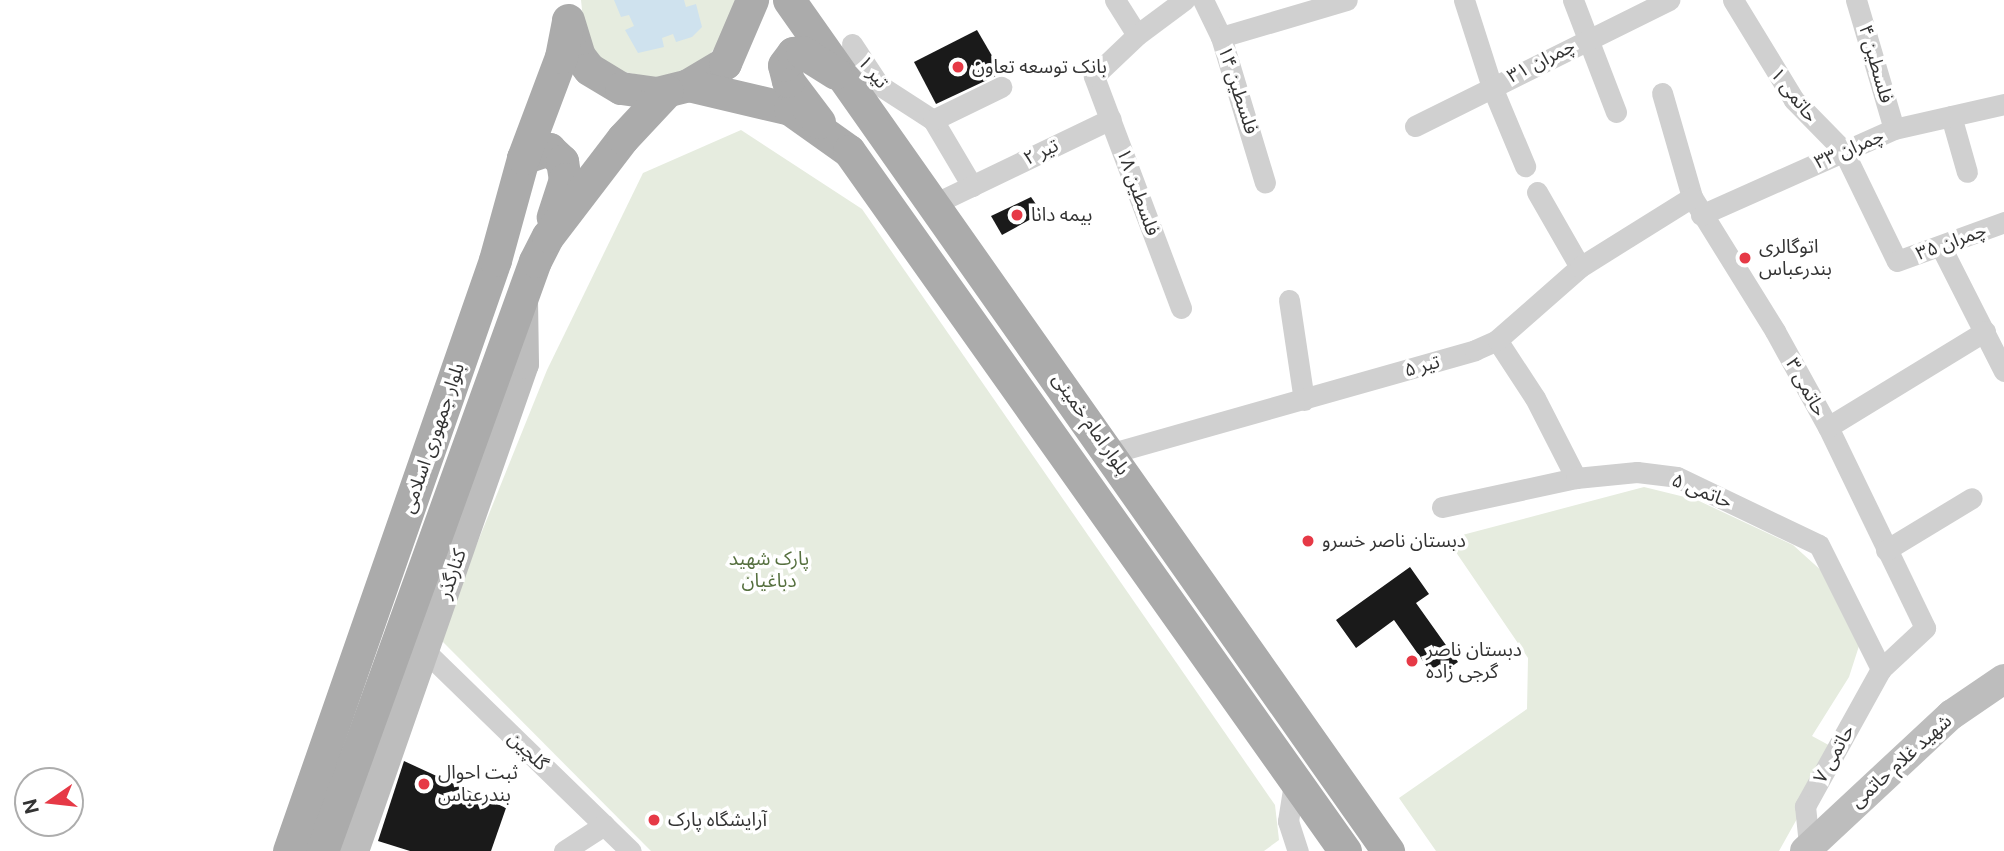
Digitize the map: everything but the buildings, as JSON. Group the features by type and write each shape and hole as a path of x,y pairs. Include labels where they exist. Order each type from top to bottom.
{"main road":[{"name":"بلوار جمهوری اسلامی","path":"322,851 522,293 548,236 631,127 677,88 725,63 752,0"},
{"name":"بلوار امام خمینی","path":"789,0 1112,453 1388,851"},
{"name":"بلوار جمهوری اسلامی","path":"289,851 495,260 523,158 561,57 568,11"},
{"name":"بلوار امام خمینی","path":"568,11 579,56 596,74 636,92 677,88 762,100 790,109 824,130 849,151 889,202 1345,851"},
{"path":"824,130 788,81 784,65 793,53 802,52 843,77"},
{"path":"523,158 549,149 565,168 548,236"},
{"name":"کنارگذر","path":"354,851 524,364 522,293"},
{"name":"شهید غلام حاتمی","path":"1807,847 1951,715 2004,679"}],"street":[{"path":"1115,0 1137,35 1184,0"},
{"name":"فلسطین ۱۴","path":"1203,0 1221,37 1265,183"},
{"path":"1221,37 1347,0"},
{"path":"1464,0 1492,87 1525,166"},
{"path":"1573,0 1616,112"},
{"name":"چمران ۳۱","path":"1415,125 1587,37 1669,0"},
{"name":"حاتمی ۱","path":"1733,0 1794,100 1843,150 1897,261"},
{"name":"فلسطین ۴","path":"1856,0 1895,129"},
{"name":"فلسطین ۱۸","path":"1137,35 1094,76 1181,308"},
{"name":"تیر ۱","path":"852,44 879,86 933,120 972,186"},
{"path":"933,120 1000,87"},
{"name":"حاتمی ۳","path":"1662,93 1696,206 1775,331 1828,428 1925,628 1881,669"},
{"name":"چمران ۳۳","path":"1696,206 1895,129 2004,104"},
{"path":"1951,116 1967,172"},
{"name":"تیر ۲","path":"934,204 1111,119"},
{"path":"1537,192 1580,267"},
{"name":"تیر ۵","path":"1112,453 1304,400 1497,341 1580,267 1696,206"},
{"name":"چمران ۳۵","path":"1897,261 2004,222"},
{"path":"1941,247 2004,371"},
{"path":"1289,300 1304,400"},
{"path":"1828,428 1985,331"},
{"path":"1497,341 1535,398 1576,478"},
{"name":"حاتمی ۵","path":"1442,507 1576,478 1637,472 1677,477 1819,545 1881,669"},
{"path":"1886,550 1972,498"},
{"name":"گلچین","path":"425,651 631,851"},
{"name":"حاتمی ۷","path":"1807,847 1805,806 1881,669"},
{"path":"1295,778 1289,821 1298,851"},
{"path":"564,851 604,825"}],"green space":[{"path":"581,0 737,0 729,29 704,62 659,79 610,69 585,38"},
{"name":"پارک شهید دباغیان","path":"741,130 862,209 1275,805 1279,840 1264,851 651,851 439,638 547,370 643,173"},
{"path":"1644,487 1697,500 1793,545 1824,573 1859,646 1849,677 1812,736 1836,749 1779,851 1436,851 1399,798 1527,709 1528,658 1447,539"}],"water":[{"path":"614,0 684,0 686,7 696,4 702,27 692,37 676,42 673,34 662,38 664,47 638,53 625,30 634,26 629,15 621,17"}],"place":[{"name":"بانک توسعه تعاون","path":"958,67"},
{"name":"بیمه دانا","path":"1017,215"},
{"name":"اتوگالری بندرعباس","path":"1745,258"},
{"name":"دبستان ناصر خسرو","path":"1308,541"},
{"name":"دبستان ناصر گرجی زاده","path":"1412,661"},
{"name":"ثبت احوال بندرعباس","path":"424,784"},
{"name":"آرایشگاه پارک","path":"654,820"}]}
